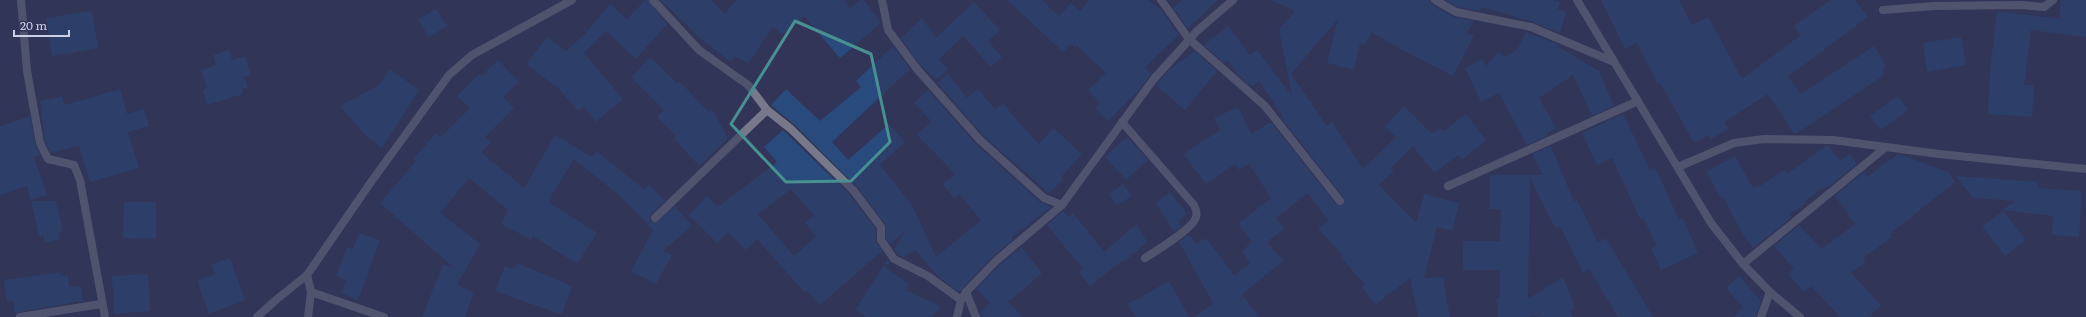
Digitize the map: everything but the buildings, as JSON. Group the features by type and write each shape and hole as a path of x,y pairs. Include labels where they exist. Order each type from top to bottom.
{"street":[{"path":"21,0 28,71 42,151 48,159 74,165 80,180 101,304 105,317"},
{"path":"257,317 307,275 449,75 472,55 572,0"},
{"path":"653,0 699,50 748,85 767,110 791,129 853,190 881,227 881,240 894,259 928,276 961,300"},
{"path":"882,0 888,30 917,69 980,140 1044,198 1062,205"},
{"path":"1161,0 1189,39 1265,106 1340,201"},
{"path":"958,317 961,300 966,292 996,261 1062,205 1153,80 1189,39 1233,0"},
{"path":"1435,0 1456,12 1531,27 1614,62"},
{"path":"1577,0 1711,223 1743,264 1770,292 1800,317"},
{"path":"1883,10 1935,6 2021,5 2044,7 2053,0"},
{"path":"1448,186 1638,101"},
{"path":"655,218 767,110"},
{"path":"1122,122 1194,205 1196,211 1196,217 1190,226 1145,258"},
{"path":"1678,167 1734,143 1764,139 1833,140 2086,169"},
{"path":"1743,264 1886,147"},
{"path":"307,275 311,292 308,317"},
{"path":"311,292 384,317"},
{"path":"966,292 976,317"},
{"path":"1761,317 1770,292"},
{"path":"20,317 101,304"}],"highlighted area":[{"path":"795,21 871,54 890,142 851,181 786,182 731,124"}]}
